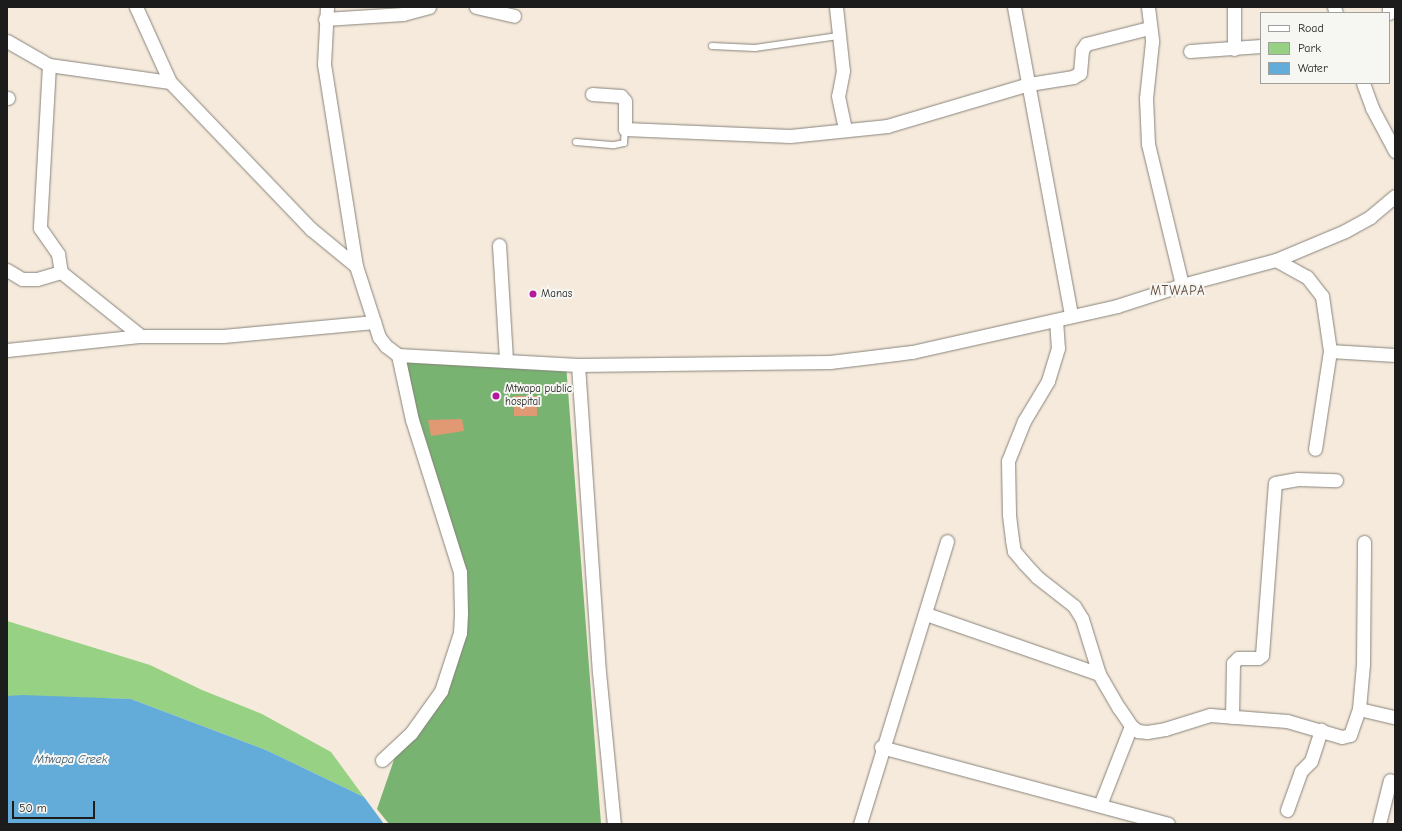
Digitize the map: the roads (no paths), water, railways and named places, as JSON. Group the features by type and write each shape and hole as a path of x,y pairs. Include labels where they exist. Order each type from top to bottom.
{"street":[{"path":"136,7 170,82 311,229 356,266"},
{"path":"429,7 403,14 326,13 324,64 356,266 374,322 386,346 398,355 578,365 837,362 912,352 1117,306 1182,285 1276,260 1346,231 1370,217 1395,196"},
{"path":"476,7 514,16"},
{"path":"836,7 843,72 838,96 845,129"},
{"path":"1014,7 1071,316"},
{"path":"1148,7 1149,28 1152,42 1146,98 1148,144 1182,285"},
{"path":"1234,7 1234,49"},
{"path":"592,94 622,96 625,101 625,128 790,136 845,129 887,126 1029,84 1080,73 1082,50 1086,44 1149,28"},
{"path":"7,41 49,65 170,82"},
{"path":"1190,51 1260,46"},
{"path":"49,65 39,222 42,233 58,254 61,272 141,336"},
{"path":"1363,84 1372,108 1395,151"},
{"path":"499,245 506,361"},
{"path":"1276,260 1303,273 1317,288 1322,296 1330,351 1315,449"},
{"path":"7,270 22,279 37,280 61,272"},
{"path":"1056,320 1058,348 1048,381 1024,422 1008,461 1009,515 1014,551 1037,577 1074,606 1082,619 1099,674 1130,726 1138,731 1147,732 1206,715 1287,721 1348,737 1359,709 1365,621 1364,542"},
{"path":"7,350 141,336 223,336 374,322"},
{"path":"1330,351 1395,355"},
{"path":"382,760 411,733 441,691 460,633 461,613 460,572 412,420 398,355"},
{"path":"578,365 598,664 614,824"},
{"path":"1232,717 1233,662 1238,658 1258,658 1262,655 1275,483 1298,479 1336,480"},
{"path":"860,824 881,747 926,614 947,541"},
{"path":"926,614 1099,674"},
{"path":"1359,709 1395,717"},
{"path":"1100,805 1130,726"},
{"path":"1287,810 1301,771 1311,762 1321,730"},
{"path":"881,747 1168,824"},
{"path":"1378,824 1390,780"}],"lane":[{"path":"712,46 755,48 838,36"},
{"path":"576,142 614,145 624,143 625,128"}],"water":[{"name":"Mtwapa Creek","path":"23,695 131,699 266,750 364,797 384,824 7,824 7,696"}],"place":[{"name":"Manas","path":"533,294"},
{"name":"Mtwapa public hospital","path":"496,396"}],"district":[{"name":"MTWAPA","path":"1178,291"}]}
